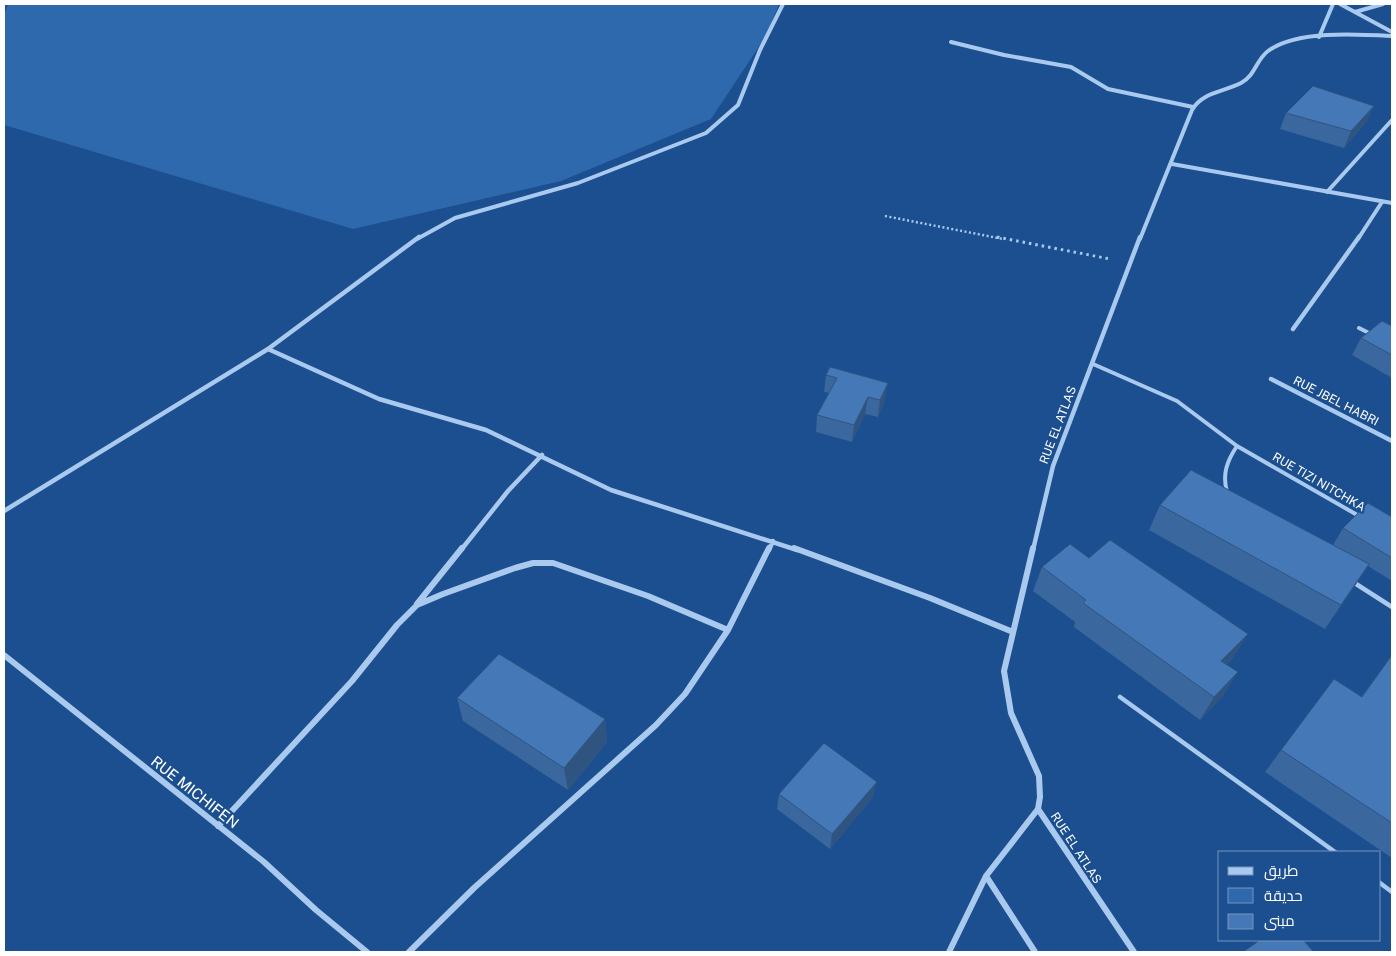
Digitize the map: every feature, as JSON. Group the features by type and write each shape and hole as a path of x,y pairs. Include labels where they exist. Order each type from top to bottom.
{"street":[{"path":"4,511 268,349 418,238 441,224 455,218 578,183 706,133 738,105 760,50 783,4"},
{"path":"1319,37 1333,4"},
{"path":"1340,4 1392,34"},
{"path":"1355,12 1383,4"},
{"path":"951,42 1004,55 1071,67 1108,89 1193,107 1213,94 1245,82 1251,77 1262,58 1276,47 1319,37 1392,34"},
{"name":"RUE EL ATLAS","path":"1134,952 1038,809 1042,794 1038,773 1029,749 1016,726 1005,690 1004,670 1053,466 1158,191 1172,164 1193,107"},
{"path":"1327,192 1392,120"},
{"path":"1172,164 1392,203"},
{"path":"1293,329 1382,202"},
{"path":"268,349 369,396 486,430 611,490 668,510 773,541 930,598 1013,632"},
{"name":"RUE JBEL HABRI","path":"1271,379 1392,441"},
{"path":"218,826 294,746 352,681 396,625 417,605 501,498 542,456"},
{"path":"409,952 474,888 656,725 685,694 728,630 773,541"},
{"path":"417,605 515,568 533,563 553,563 648,596 728,630"},
{"name":"RUE MICHIFEN","path":"4,655 264,862 316,910 367,952"},
{"path":"949,952 974,897 986,876 1038,809"},
{"path":"986,876 1035,952"}],"lane":[{"path":"1359,328 1375,336"},
{"name":"RUE TIZI NITCHKA","path":"1093,364 1177,401 1237,446 1366,520"},
{"path":"1229,496 1225,490 1223,478 1226,461 1237,446"},
{"path":"1351,581 1392,607"},
{"path":"1120,697 1262,801 1335,851"},
{"path":"1381,884 1392,892"}],"path":[{"path":"885,216 1131,263"}],"green space":[{"path":"8,4 779,4 766,36 711,119 561,181 353,229 4,125 4,16"}],"building":[{"path":"1313,86 1374,106 1351,131 1286,113"},
{"path":"1382,321 1392,326 1392,355 1361,338"},
{"path":"830,367 888,383 880,400 868,397 854,425 817,415 837,378 826,375"},
{"path":"1191,470 1369,564 1341,605 1160,505"},
{"path":"1368,503 1392,517 1392,558 1343,528"},
{"path":"1110,540 1248,634 1221,661 1238,672 1214,697 1083,603 1086,600 1042,567 1070,544 1089,558"},
{"path":"499,654 605,719 564,768 457,698"},
{"path":"1392,655 1392,823 1281,750 1334,679 1362,697"},
{"path":"824,743 877,782 832,834 779,794"},
{"path":"1259,941 1304,941 1314,952 1243,952"}]}
